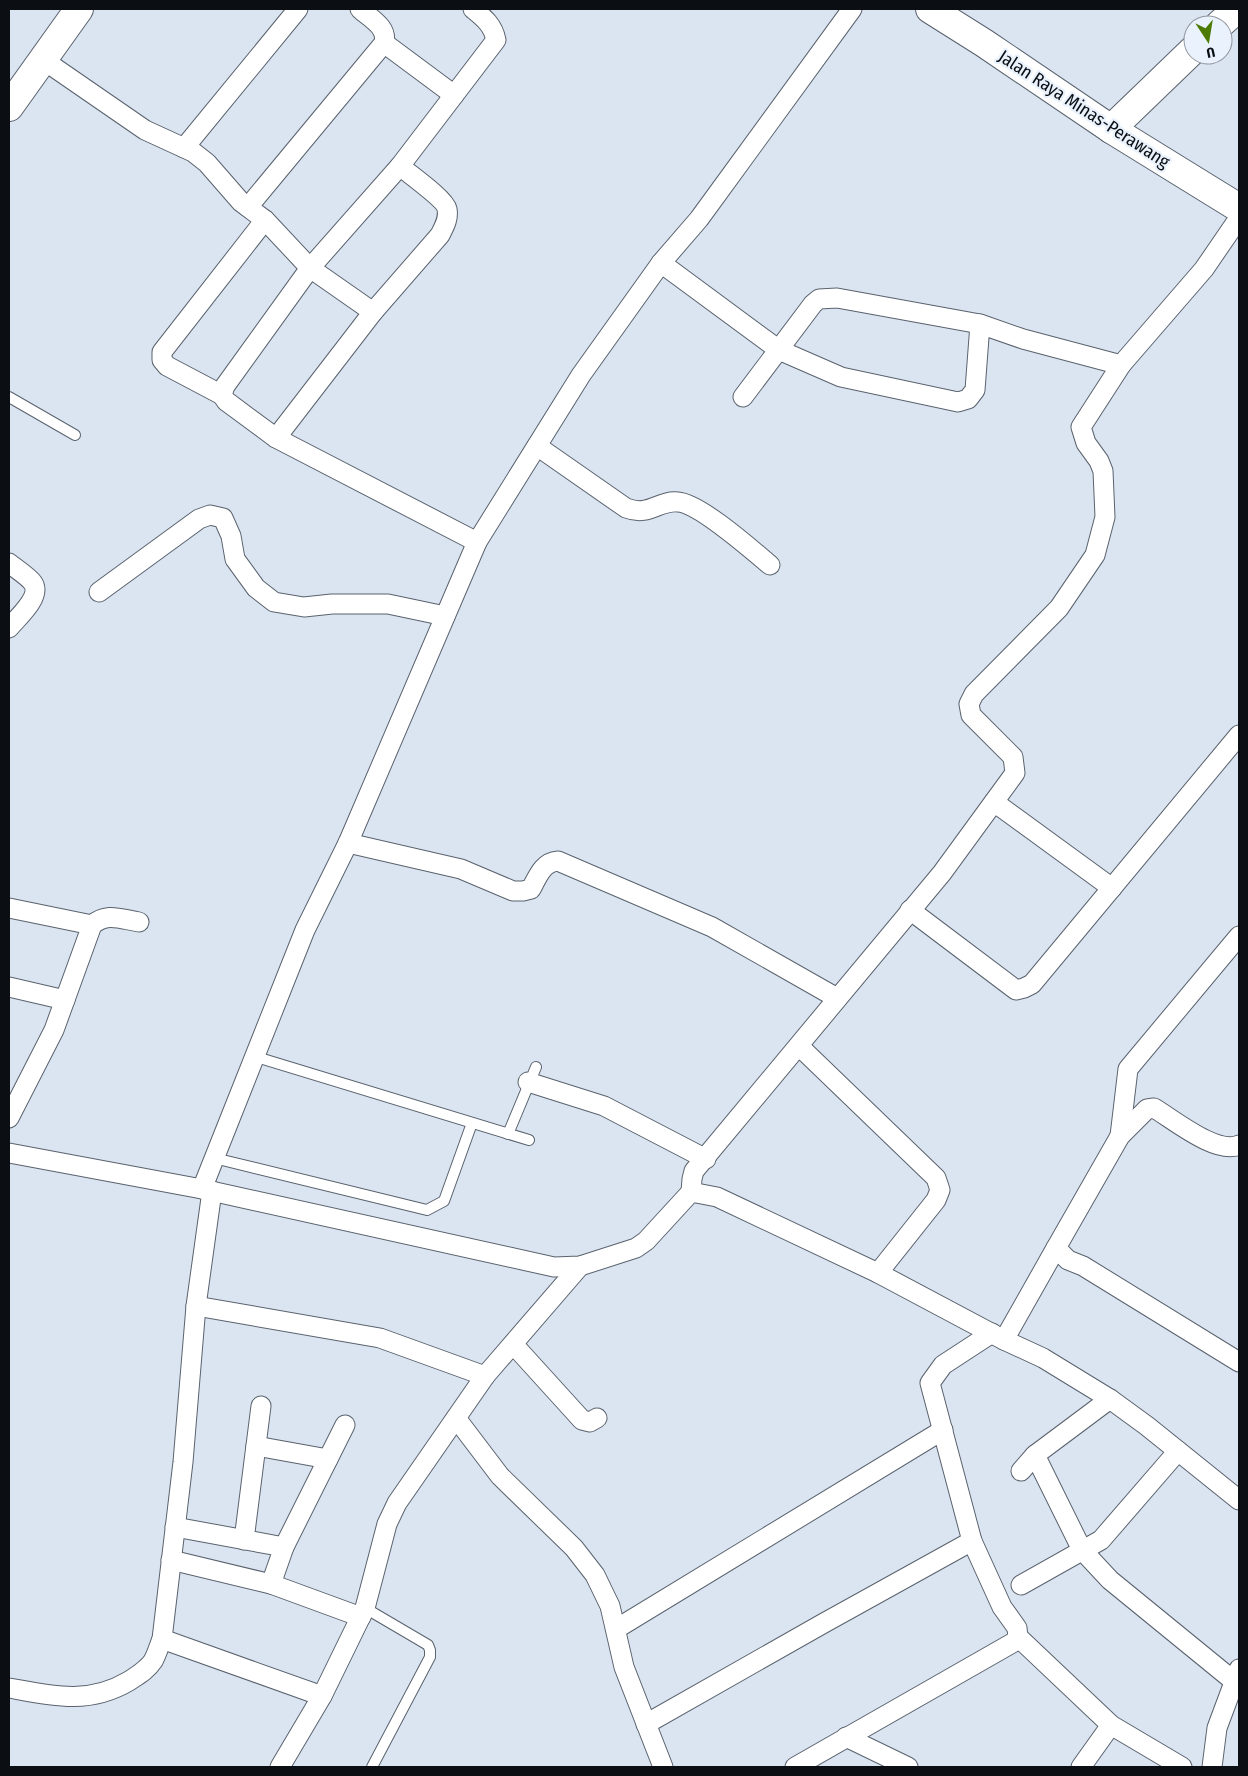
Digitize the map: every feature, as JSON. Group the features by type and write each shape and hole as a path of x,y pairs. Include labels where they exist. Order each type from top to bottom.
{"main road":[{"path":"9,107 79,9"},
{"name":"Jalan Raya Minas-Perawang","path":"930,9 1117,122 1239,189"},
{"name":"Jalan Raya Minas-Perawang","path":"961,9 1025,49 1117,122 1239,208"},
{"path":"1117,122 1183,59"}],"street":[{"path":"184,148 298,9"},
{"path":"248,207 384,43 386,37 384,30 360,9"},
{"path":"222,395 225,386 310,268 400,166 496,40 489,23 473,9"},
{"path":"9,1688 53,1696 92,1696 118,1688 141,1674 153,1661 162,1639 176,1527 207,1190 214,1158 253,1056 296,956 305,930 348,843 477,542 581,375 661,263 699,218 852,9"},
{"path":"384,43 454,94"},
{"path":"42,59 145,130 193,152 207,164 240,202 265,220 310,268 373,312"},
{"path":"276,438 373,312 440,235 446,224 448,216 444,202 400,166"},
{"path":"9,1153 207,1190 554,1266 580,1266 636,1248 646,1241 691,1192 694,1171 706,1159 774,1074 942,873 1015,772 1013,757 971,715 969,704 974,694 1059,608 1095,555 1106,517 1103,471 1099,461 1086,443 1081,427 1121,365 1204,269 1239,218"},
{"path":"265,220 162,352 162,360 167,366 222,395 226,401 276,438 477,542"},
{"path":"661,263 779,350 841,377 958,402 968,399 975,390 980,324"},
{"path":"743,397 813,304 829,298 980,324 1022,339 1121,365"},
{"path":"537,446 626,508 636,512 648,511 678,502 701,511 770,565"},
{"path":"99,592 199,519 210,515 223,518 231,536 235,559 256,588 274,602 304,608 332,604 388,604 445,616"},
{"path":"9,563 33,583 35,592 34,599 9,628"},
{"path":"910,910 1016,990 1032,984 1239,736"},
{"path":"994,802 1112,888"},
{"path":"348,843 461,870 513,891 531,889 543,867 552,861 558,861 712,928 838,998"},
{"path":"9,908 92,925"},
{"path":"9,1118 54,1030 92,925 100,918 107,917 139,922"},
{"path":"1120,1136 1128,1069 1239,936"},
{"path":"9,987 65,1000"},
{"path":"799,1046 936,1178 940,1190 936,1200 878,1273"},
{"path":"532,1075 604,1106 706,1159"},
{"path":"1182,1767 1111,1725 1018,1637 1017,1628 1002,1607 972,1541 930,1383 943,1365 998,1336 1056,1248 1120,1136 1145,1111 1154,1108 1218,1146 1234,1147 1239,1145"},
{"path":"691,1192 717,1197 878,1273 1043,1358 1110,1399 1147,1426 1239,1500"},
{"path":"1056,1248 1068,1260 1083,1266 1239,1362"},
{"path":"280,1767 322,1696 363,1612 387,1524 397,1503 485,1376 580,1266"},
{"path":"196,1306 380,1338 485,1376"},
{"path":"513,1344 582,1420 590,1422 596,1418"},
{"path":"1021,1471 1035,1455 1110,1399"},
{"path":"244,1540 261,1406"},
{"path":"456,1418 500,1476 574,1548 595,1575 610,1606 624,1667 663,1767"},
{"path":"271,1584 284,1547 345,1425"},
{"path":"616,1629 943,1430"},
{"path":"256,1446 328,1459"},
{"path":"1021,1585 1101,1540 1178,1451"},
{"path":"1035,1455 1082,1550 1110,1580 1237,1675 1217,1728 1212,1767"},
{"path":"176,1527 284,1547"},
{"path":"646,1724 824,1622 972,1541"},
{"path":"172,1560 271,1584 363,1612"},
{"path":"794,1767 1014,1642 1018,1637"},
{"path":"162,1639 322,1696"},
{"path":"1081,1767 1111,1725"},
{"path":"846,1737 908,1767"}],"lane":[{"path":"9,397 75,435"},
{"path":"253,1056 529,1140"},
{"path":"508,1134 532,1075"},
{"path":"214,1158 427,1210 444,1201 472,1123"},
{"path":"363,1612 428,1645 430,1650 430,1657 372,1767"}]}
